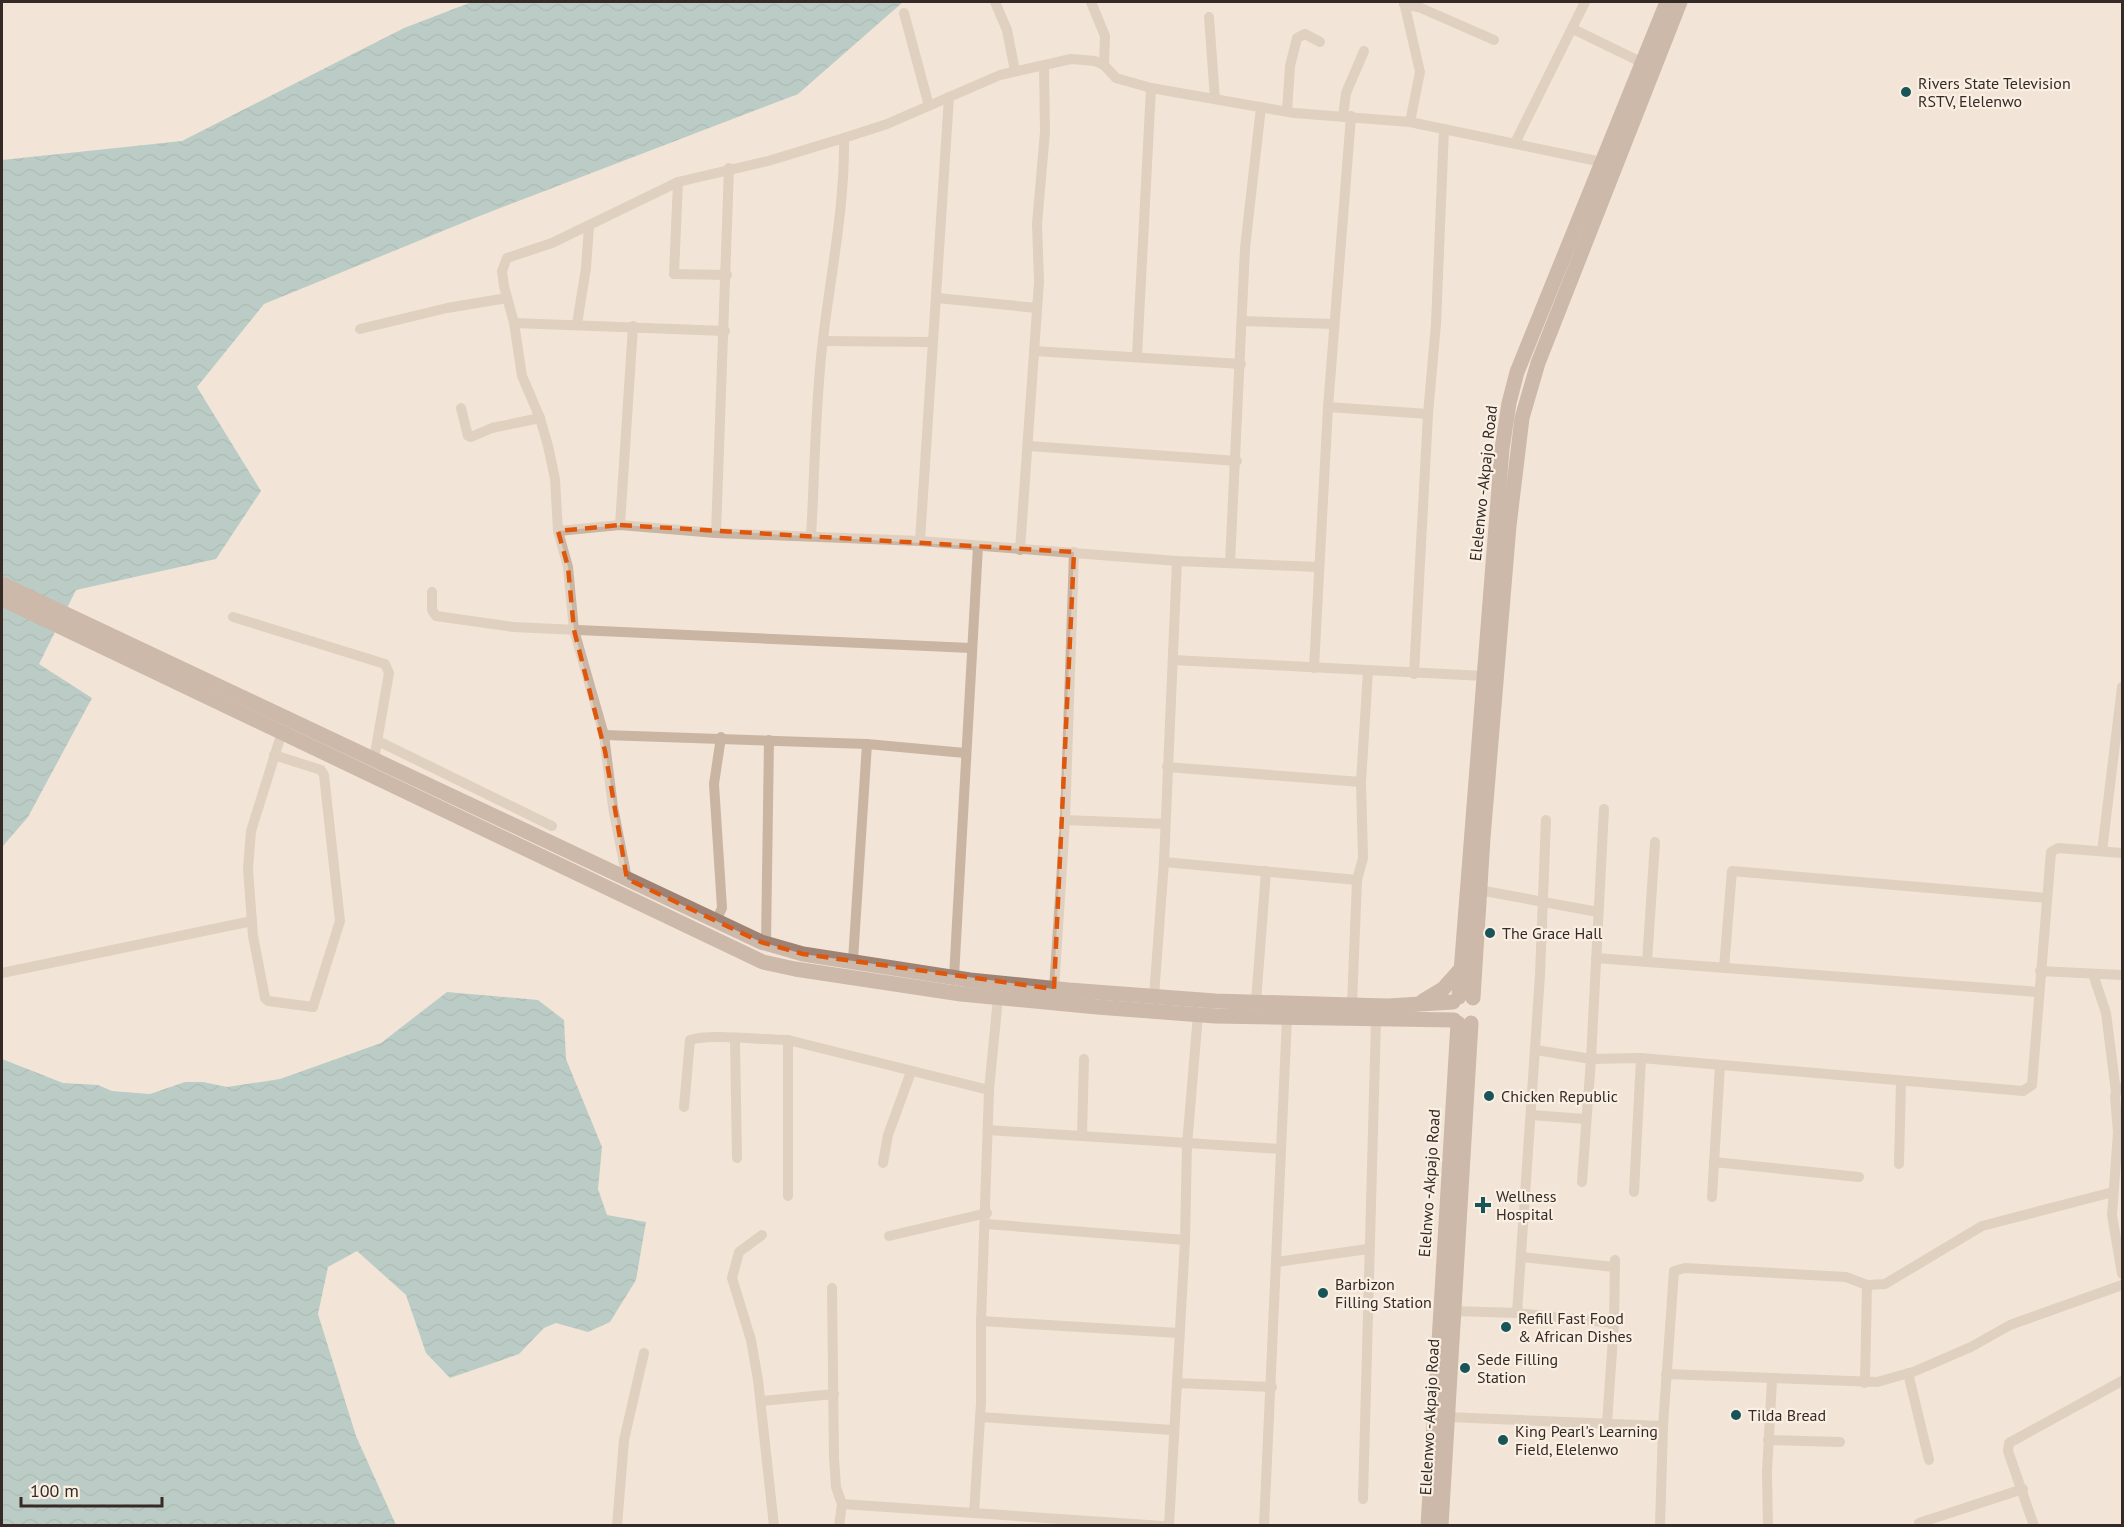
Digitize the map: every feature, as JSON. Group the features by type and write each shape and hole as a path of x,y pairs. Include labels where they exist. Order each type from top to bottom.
{"main road":[{"name":"Elelenwo -Akpajo Road","path":"1462,999 1460,970 1499,484 1509,403 1517,372 1667,2"},
{"name":"Elelenwo -Akpajo Road","path":"1462,999 1479,890 1509,526 1522,418 1538,363 1680,2"},
{"path":"2,584 216,692 282,732 763,962 795,969 998,998 1198,1014 1461,1022 1479,1011 1462,999 1418,1004 1352,1005 1256,1002 1054,989 954,977 803,954 766,943 716,921 374,759 216,692 2,599"},
{"path":"1418,1004 1438,993 1460,970"},
{"path":"1461,1022 1450,1011 1462,999"},
{"path":"1425,1021 1443,1032 1455,1051"},
{"name":"Elelenwo -Akpajo Road","path":"1441,1526 1453,1311 1461,1022"},
{"name":"Elelnwo -Akpajo Road","path":"1428,1526 1455,1051 1461,1022"}],"street":[{"path":"995,2 1007,30 1015,71"},
{"path":"1092,2 1105,36 1104,65"},
{"path":"1515,143 1585,2"},
{"path":"1410,122 1420,72 1404,3 1421,8 1494,40"},
{"path":"904,13 929,106"},
{"path":"1209,17 1215,99"},
{"path":"1573,28 1642,63"},
{"path":"1287,111 1290,66 1297,38 1305,34 1320,42"},
{"path":"1314,668 1347,116 1346,93 1364,51"},
{"path":"627,879 613,807 604,735 574,630 568,567 558,531 555,479 540,418 522,376 514,323 502,271 507,258 552,243 678,182 729,168 768,161 844,138 887,124 1015,71 1044,67 1071,59 1095,61 1104,65 1116,78 1151,88 1287,111 1410,122 1602,162"},
{"path":"1020,549 1039,282 1037,224 1045,132 1044,67"},
{"path":"1137,357 1151,88"},
{"path":"921,541 949,97"},
{"path":"1230,563 1244,321 1245,248 1261,107"},
{"path":"1414,674 1428,414 1436,324 1444,129"},
{"path":"812,536 823,341 840,221 844,178 844,138"},
{"path":"716,533 727,275 729,168"},
{"path":"678,182 674,274 727,275"},
{"path":"577,324 586,268 589,226"},
{"path":"360,329 447,308 507,298"},
{"path":"937,298 1037,308"},
{"path":"1244,321 1334,324"},
{"path":"514,323 725,331"},
{"path":"621,525 633,326"},
{"path":"823,341 932,342"},
{"path":"1034,351 1240,364"},
{"path":"1328,407 1428,414"},
{"path":"461,408 468,436 471,437 492,428 540,418"},
{"path":"1029,446 1237,461"},
{"path":"558,531 621,525 716,533 921,541 1177,561 1319,567"},
{"path":"954,977 970,648 978,546"},
{"path":"1054,989 1065,820 1074,552"},
{"path":"1154,996 1164,862 1177,561"},
{"path":"432,592 432,610 436,616 464,622 574,630 970,648"},
{"path":"233,617 385,664 389,673 374,759"},
{"path":"1173,660 1484,676"},
{"path":"1352,1005 1358,880 1363,858 1361,782 1368,671"},
{"path":"2102,851 2112,788 2122,687"},
{"path":"274,755 321,770 324,775 340,921 313,1007 268,1001 263,995 252,921 248,868 251,831 274,755 282,732"},
{"path":"604,735 721,737 867,744 965,753"},
{"path":"716,921 722,908 714,784 721,737"},
{"path":"766,943 769,740"},
{"path":"378,741 552,826"},
{"path":"853,960 867,744"},
{"path":"1167,767 1361,782"},
{"path":"1582,1182 1604,809"},
{"path":"1065,820 1165,824"},
{"path":"1517,1313 1536,1050 1546,820"},
{"path":"1647,962 1654,842"},
{"path":"1536,1050 1591,1059 1641,1058 1901,1081 2023,1090 2029,1088 2032,1085 2050,858 2055,849 2122,853"},
{"path":"1164,862 1358,880"},
{"path":"1256,1002 1266,871"},
{"path":"1724,968 1732,871 2046,898"},
{"path":"1479,890 1598,912"},
{"path":"2,973 252,921"},
{"path":"1596,958 2039,992"},
{"path":"2040,971 2122,975"},
{"path":"2093,974 2106,1013 2119,1090 2120,1139 2113,1192 2122,1274"},
{"path":"974,1513 981,1417 981,1321 987,1218 989,1090 998,998"},
{"path":"1169,1526 1172,1522 1172,1430 1185,1240 1187,1145 1198,1014"},
{"path":"1264,1526 1287,1017"},
{"path":"1363,1499 1376,1020"},
{"path":"684,1107 690,1040 703,1035 735,1039 788,1040 989,1090"},
{"path":"735,1039 737,1158"},
{"path":"788,1040 788,1196"},
{"path":"1634,1192 1641,1058"},
{"path":"1082,1135 1084,1059"},
{"path":"1712,1197 1720,1065"},
{"path":"883,1163 888,1135 911,1072"},
{"path":"1899,1164 1901,1081"},
{"path":"1531,1115 1586,1119"},
{"path":"988,1130 1082,1135 1187,1145 1281,1149"},
{"path":"1714,1162 1859,1177"},
{"path":"1660,1526 1663,1426 1674,1271 1685,1268 1846,1277 1867,1285 1881,1286 1900,1278 1986,1224 2113,1192"},
{"path":"889,1236 987,1218 1185,1240"},
{"path":"762,1235 739,1252 732,1278 751,1340 761,1401 774,1526"},
{"path":"1276,1262 1368,1249"},
{"path":"1521,1257 1614,1263 1614,1323 1607,1423"},
{"path":"1865,1383 1867,1285"},
{"path":"1666,1374 1865,1383 1891,1380 1971,1347 2010,1325 2122,1285"},
{"path":"832,1288 834,1458 836,1486 842,1504 839,1526"},
{"path":"1453,1311 1517,1313 1614,1323"},
{"path":"981,1321 1179,1333"},
{"path":"617,1526 624,1440 644,1353"},
{"path":"1908,1373 1929,1460"},
{"path":"1768,1526 1768,1440 1772,1380"},
{"path":"2034,1526 2008,1451 2011,1441 2122,1381"},
{"path":"1176,1383 1272,1387"},
{"path":"761,1401 834,1394"},
{"path":"981,1417 1172,1430"},
{"path":"1447,1417 1663,1426"},
{"path":"1768,1440 1840,1442"},
{"path":"1919,1523 2023,1489"},
{"path":"842,1504 1163,1526"}],"highlighted area":[{"path":"620,525 1074,552 1054,989 803,954 761,942 627,879 605,751 574,630 568,567 558,531"}],"water":[{"path":"472,2 903,2 798,94 477,217 264,304 197,387 261,491 216,559 76,590 39,664 92,698 28,817 2,847 2,160 182,141 404,28"},
{"path":"447,992 538,1000 564,1020 566,1059 602,1147 598,1189 607,1215 646,1222 636,1280 610,1322 588,1332 556,1323 544,1328 519,1354 450,1378 426,1353 406,1295 357,1251 328,1267 318,1314 356,1436 396,1525 2,1525 2,1059 63,1083 98,1085 112,1091 150,1094 185,1082 203,1082 227,1087 280,1079 381,1043"}],"place":[{"name":"Rivers State Television RSTV, Elelenwo","path":"1906,92"},
{"name":"The Grace Hall","path":"1490,933"},
{"name":"Chicken Republic","path":"1489,1096"},
{"name":"Wellness Hospital","path":"1483,1205"},
{"name":"Barbizon Filling Station","path":"1323,1293"},
{"name":"Refill Fast Food & African Dishes","path":"1506,1327"},
{"name":"Sede Filling Station","path":"1465,1368"},
{"name":"Tilda Bread","path":"1736,1415"},
{"name":"King Pearl's Learning Field, Elelenwo","path":"1503,1440"}]}
